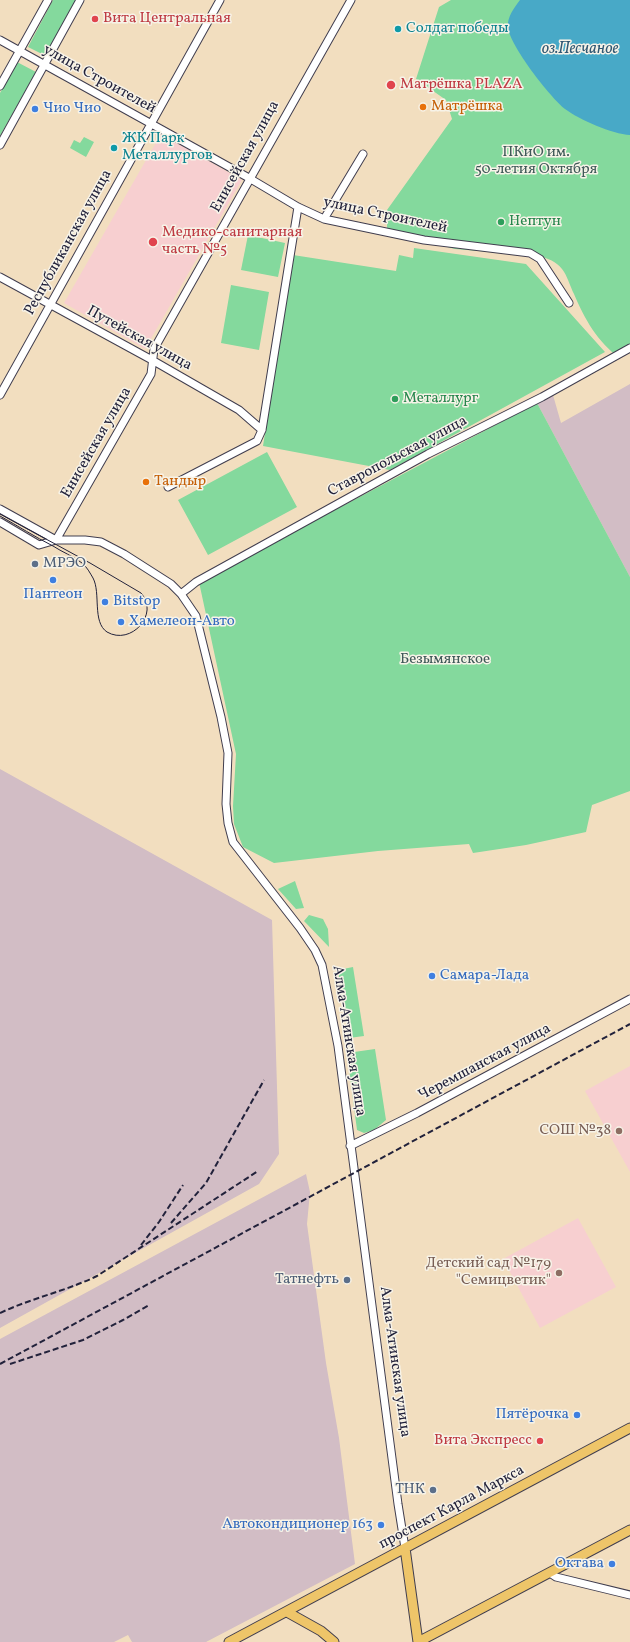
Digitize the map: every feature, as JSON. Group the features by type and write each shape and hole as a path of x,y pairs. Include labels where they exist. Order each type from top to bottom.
{"main road":[{"name":"проспект Карла Маркса","path":"228,1642 287,1612 630,1428"},
{"path":"418,1642 630,1530"},
{"name":"Алма-Атинская улица","path":"405,1548 418,1642"},
{"path":"287,1612 321,1631 334,1642"}],"street":[{"path":"0,86 48,0"},
{"path":"0,145 80,0"},
{"name":"Республиканская улица","path":"0,395 220,0"},
{"name":"Енисейская улица","path":"56,540 151,374 154,349 249,178 351,0"},
{"name":"улица Строителей","path":"0,40 44,66 249,178 298,207 324,219 424,240 530,253 540,259 569,303"},
{"path":"324,219 363,154"},
{"path":"168,487 257,441 262,430 298,207"},
{"name":"Путейская улица","path":"0,277 152,360 239,410 262,430"},
{"name":"Ставропольская улица","path":"181,594 196,582 428,454 542,397 630,348"},
{"name":"Алма-Атинская улица","path":"0,509 56,540"},
{"name":"Алма-Атинская улица","path":"0,522 39,545 56,540 85,540 100,542 124,554 170,584 181,594 196,616 221,717 228,753 226,804 228,823 233,842 300,928 316,950 322,964 338,1046 350,1146 405,1548"},
{"name":"Черемшанская улица","path":"350,1146 417,1113 630,999"},
{"path":"550,1573 556,1577 630,1595"}],"shaded area":[{"name":"Медико-санитарная часть №5","path":"161,134 242,180 145,349 64,303"},
{"path":"630,384 630,577 537,403 553,395 561,423"},
{"path":"0,769 272,920 279,1154 259,1184 0,1328"},
{"name":"СОШ №38","path":"630,1066 630,1172 585,1091"},
{"path":"306,1174 310,1192 307,1224 326,1363 339,1438 355,1564 206,1642 132,1642 128,1635 114,1642 0,1642 0,1339"},
{"name":"Детский сад №179 \"Семицветик\"","path":"578,1218 616,1287 540,1328 503,1259"}],"green space":[{"path":"53,0 76,0 46,56 28,47"},
{"name":"ПКиО им. 50-летия Октября","path":"451,0 630,0 630,351 620,358 605,345 592,329 582,312 564,271 560,266 551,260 538,256 455,249 387,231 387,210 452,119 446,100 416,79 439,7"},
{"path":"17,62 36,72 0,136 0,93"},
{"path":"84,137 94,142 86,157 70,148 74,140 80,143"},
{"path":"248,235 285,243 278,277 241,270"},
{"name":"Металлург","path":"414,248 526,264 605,352 390,470 263,446 293,255 396,271 399,255 413,258"},
{"path":"231,285 269,292 259,350 221,343"},
{"name":"Безымянское","path":"537,403 630,577 630,791 592,805 586,832 526,845 473,853 469,844 378,851 274,863 243,847 234,824 233,806 236,754 199,582"},
{"path":"267,452 297,507 208,555 178,500"},
{"path":"295,881 304,908 296,909 278,889"},
{"path":"309,915 323,919 328,929 329,947 304,921"},
{"path":"353,967 364,1036 349,1038 338,970"},
{"path":"375,1049 386,1120 374,1130 364,1133 357,1130 347,1053"}],"water":[{"name":"оз.Песчаное","path":"520,0 630,0 630,135 605,129 587,122 571,113 550,94 541,83 515,46 510,35 508,23 510,16"}],"tram line":[{"path":"0,514 90,563 141,593 146,601 147,610 145,618 140,626 125,635 116,635 107,632 102,627 98,614 95,584 85,566 75,558 0,516"}],"railway":[{"path":"0,1364 630,1024"},
{"path":"171,1223 206,1183 264,1080"},
{"path":"0,1313 97,1276 258,1171"},
{"path":"141,1245 159,1222 183,1185"},
{"path":"10,1364 83,1340 149,1305"}],"place":[{"name":"Вита Центральная","path":"95,19"},
{"name":"Солдат победы","path":"398,29"},
{"name":"Матрёшка PLAZA","path":"391,85"},
{"name":"Матрёшка","path":"423,107"},
{"name":"Чио Чио","path":"35,109"},
{"name":"ЖК Парк Металлургов","path":"114,148"},
{"name":"Нептун","path":"501,222"},
{"name":"Медико-санитарная часть №5","path":"153,242"},
{"name":"Металлург","path":"395,399"},
{"name":"Тандыр","path":"146,482"},
{"name":"МРЭО","path":"35,564"},
{"name":"Пантеон","path":"53,580"},
{"name":"Bitstop","path":"105,602"},
{"name":"Хамелеон-Авто","path":"121,622"},
{"name":"Самара-Лада","path":"432,976"},
{"name":"СОШ №38","path":"619,1131"},
{"name":"Детский сад №179 \"Семицветик\"","path":"559,1273"},
{"name":"Татнефть","path":"347,1280"},
{"name":"Пятёрочка","path":"577,1415"},
{"name":"Вита Экспресс","path":"540,1441"},
{"name":"ТНК","path":"433,1490"},
{"name":"Автокондиционер 163","path":"381,1525"},
{"name":"Октава","path":"612,1564"}]}
